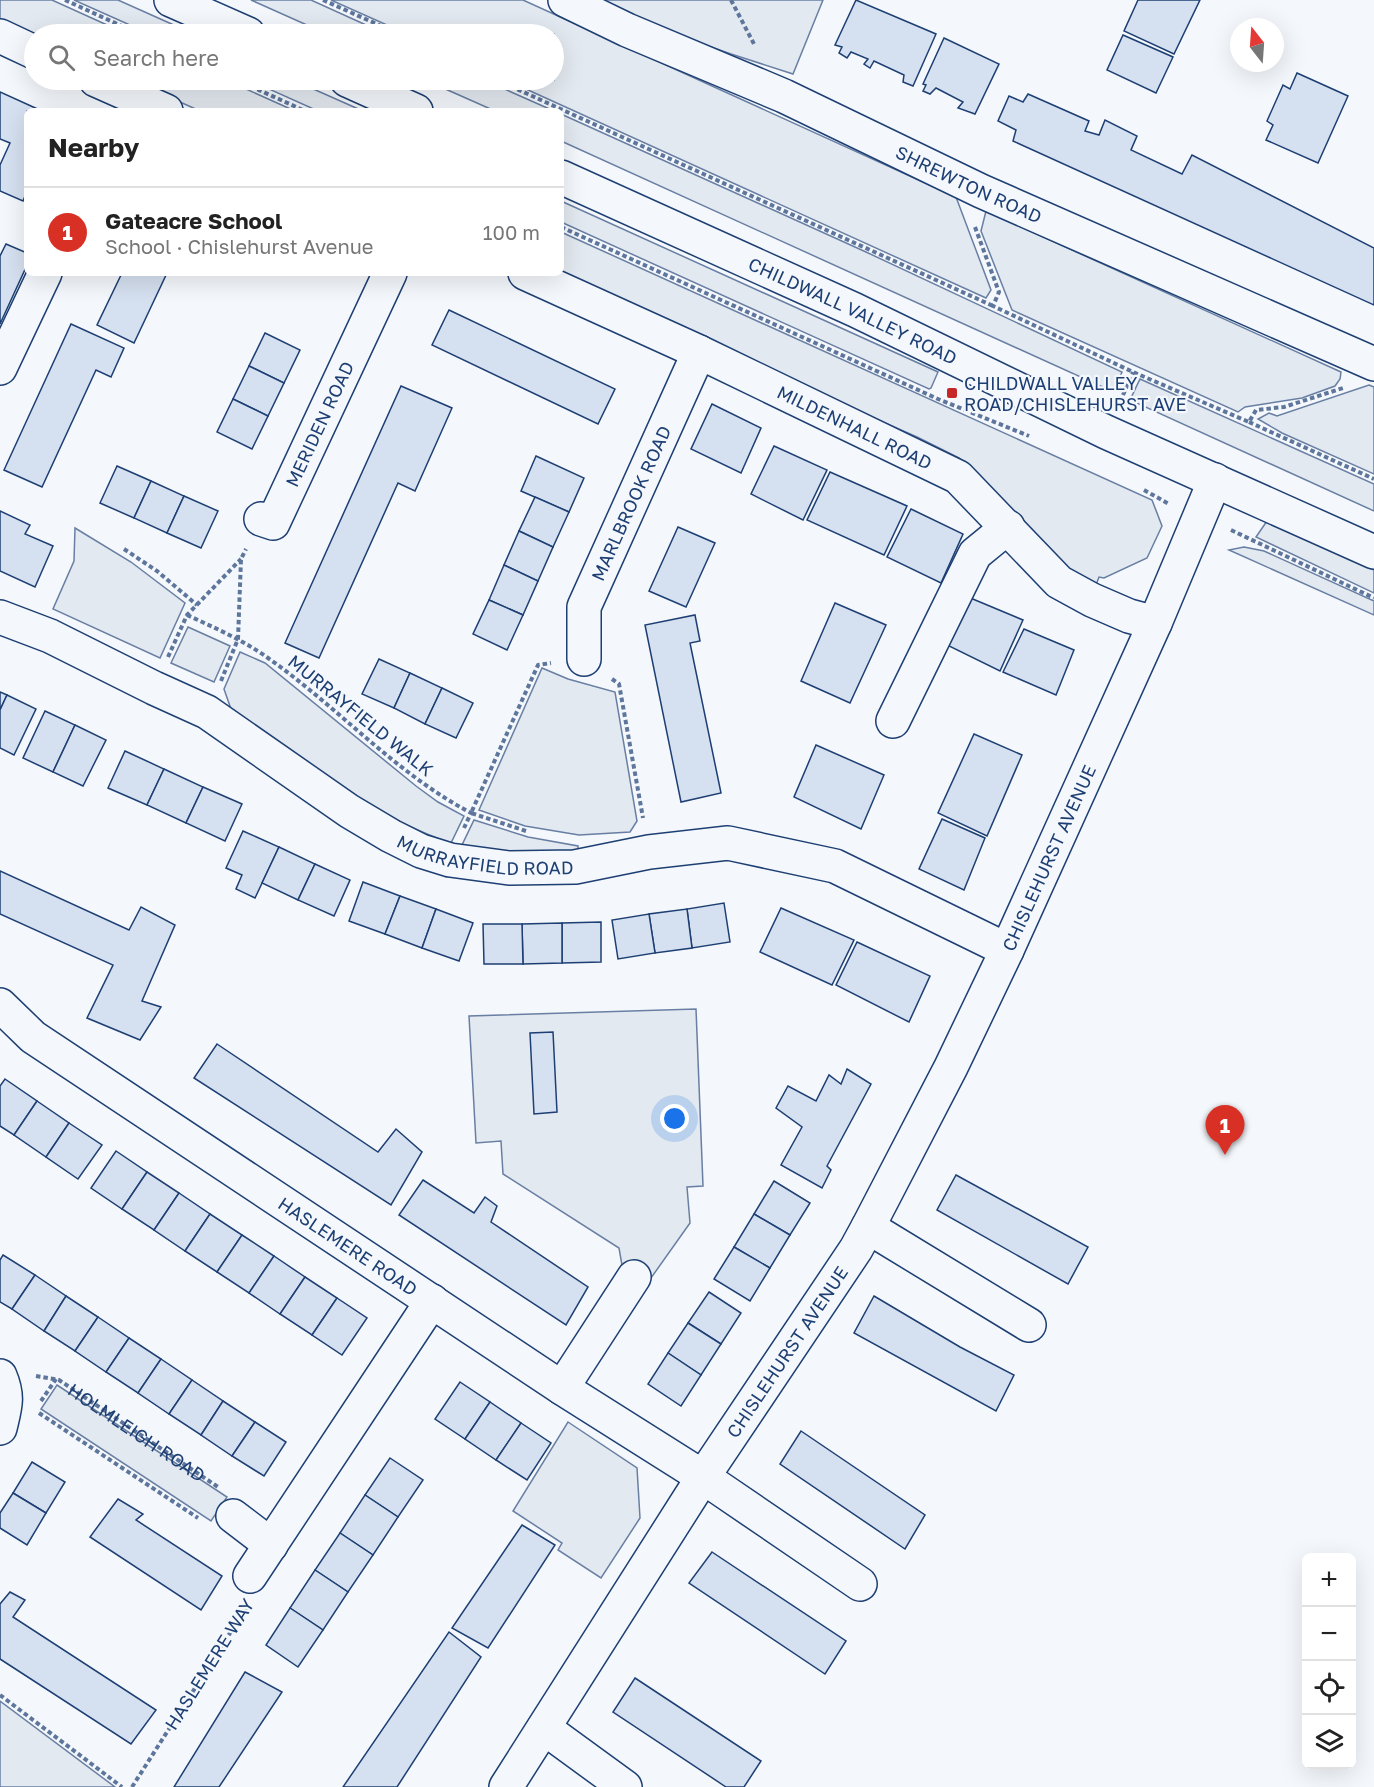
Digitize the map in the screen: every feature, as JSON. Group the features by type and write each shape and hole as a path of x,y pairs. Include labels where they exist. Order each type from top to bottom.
{"street":[{"path":"171,0 225,24"},
{"name":"SHREWTON ROAD","path":"565,0 627,30 784,96 979,190 1368,361"},
{"path":"0,36 24,47"},
{"path":"109,90 125,103 151,108"},
{"path":"369,90 409,108"},
{"name":"CHILDWALL VALLEY ROAD","path":"564,178 855,310 1097,428 1374,552"},
{"path":"0,368 44,276"},
{"name":"MERIDEN ROAD","path":"261,519 273,523 389,276"},
{"name":"MILDENHALL ROAD","path":"532,276 699,352 958,477 1059,582 1128,616 1155,623"},
{"name":"MARLBROOK ROAD","path":"584,659 584,607 699,352"},
{"name":"CHISLEHURST AVENUE","path":"506,1787 703,1477 868,1227 951,1067 1007,950 1155,623 1215,480"},
{"path":"893,721 975,554 1008,527"},
{"name":"MURRAYFIELD ROAD","path":"0,617 50,636 207,712 349,811 421,851 450,860 509,868 575,867 649,852 728,843 835,866 1007,950"},
{"name":"HASLEMERE ROAD","path":"0,1005 33,1037 562,1388 703,1477"},
{"path":"868,1227 1029,1325"},
{"path":"562,1388 634,1277"},
{"name":"HASLEMERE WAY","path":"250,1576 432,1301"},
{"path":"703,1477 860,1584"},
{"path":"228,1504 271,1545"},
{"path":"544,1728 625,1787"}],"path":[{"path":"65,0 117,24"},
{"path":"323,0 377,24"},
{"path":"259,90 298,108"},
{"path":"519,90 558,108"},
{"path":"564,111 1133,372 1374,479"},
{"path":"979,190 969,212 999,292 993,306"},
{"path":"564,228 938,399 1038,440"},
{"path":"1249,422 1256,410 1284,407 1348,387 1368,361"},
{"path":"1123,395 1133,372"},
{"path":"1142,489 1181,510 1200,516 1374,598"},
{"path":"166,661 187,615 242,559 261,519"},
{"path":"124,549 157,571 197,605"},
{"path":"218,687 238,639 242,559"},
{"name":"MURRAYFIELD WALK","path":"187,615 238,639 268,657 412,776 442,797 471,813"},
{"path":"450,860 538,665 584,659 619,684 649,852"},
{"name":"HOLMLEIGH ROAD","path":"33,1376 56,1379 228,1504"},
{"path":"10,1406 56,1379"},
{"path":"10,1406 39,1413 198,1518"},
{"name":"HASLEMERE WAY","path":"132,1787 255,1594 243,1587 250,1576"},
{"path":"0,1695 122,1787"}],"shaded area":[{"path":"0,0 52,0 105,24 24,24 24,31 0,20"},
{"path":"74,0 118,0 172,24 128,24"},
{"path":"251,0 311,0 364,24 305,24"},
{"path":"331,0 523,0 956,197 991,290 986,298 528,90 564,90 564,24 385,24"},
{"path":"577,0 823,0 793,74"},
{"path":"153,90 248,90 288,108 193,108"},
{"path":"271,90 316,90 356,108 311,108"},
{"path":"448,90 507,90 547,108 488,108"},
{"path":"564,115 866,252 1122,372 1115,387 1107,389 564,142"},
{"path":"564,202 938,372 929,389 564,223"},
{"path":"986,211 1341,372 1340,379 1335,386 1302,398 1245,407 1238,412 1012,310 981,231"},
{"path":"564,233 1152,500 1162,526 1147,558 1104,578 1099,577 1096,585 1064,567 977,474 959,458 917,437 720,351 564,274"},
{"path":"1140,379 1374,484 1374,511 1130,400"},
{"path":"1369,385 1374,387 1374,474 1282,433 1258,419 1269,413 1277,416"},
{"path":"1267,521 1374,570 1374,593 1256,537"},
{"path":"75,528 131,562 185,603 160,658 53,609 74,561"},
{"path":"1244,547 1264,551 1374,601 1374,615 1229,550"},
{"path":"188,627 230,646 214,682 171,663"},
{"path":"240,652 265,663 416,786 438,802 464,816 451,843 422,832 365,803 232,712 224,689"},
{"path":"542,668 568,679 615,692 637,821 630,832 579,835 525,826 479,810"},
{"path":"474,820 528,837 578,846 578,851 526,854 462,845"},
{"path":"696,1009 703,1186 687,1187 690,1223 646,1285 623,1271 619,1248 503,1174 501,1141 476,1143 469,1016"},
{"path":"57,1385 227,1497 211,1521 41,1409"},
{"path":"568,1422 637,1468 640,1518 601,1578 558,1550 562,1543 513,1511"},
{"path":"0,1701 115,1787 0,1787"}],"building":[{"path":"856,0 936,34 913,86 903,82 904,75 874,61 870,68 864,64 868,59 851,52 847,58 839,53 842,47 835,45"},
{"path":"1138,0 1200,0 1174,54 1124,31"},
{"path":"1123,35 1173,57 1156,93 1107,70"},
{"path":"944,38 999,64 975,114 958,108 963,102 936,88 930,94 923,91 926,85 923,84"},
{"path":"1297,73 1348,96 1318,163 1266,140 1273,125 1267,121 1283,85 1290,89"},
{"path":"0,92 35,108 24,108 23,201 0,191 0,165 10,143 0,139"},
{"path":"1028,94 1089,121 1085,131 1099,135 1105,120 1137,136 1131,150 1182,174 1192,155 1374,248 1374,305 1013,141 1016,130 998,121 1009,96 1023,102"},
{"path":"6,244 24,252 24,272 0,324 0,256"},
{"path":"121,276 166,276 134,343 97,325"},
{"path":"449,310 615,389 598,424 432,345"},
{"path":"71,324 124,348 111,377 96,370 42,487 4,470"},
{"path":"265,333 300,350 284,383 249,366"},
{"path":"249,366 284,383 268,416 233,399"},
{"path":"401,386 452,408 415,491 398,483 319,658 285,643"},
{"path":"233,399 268,416 252,449 217,432"},
{"path":"712,404 761,428 741,473 691,449"},
{"path":"774,446 827,470 803,520 751,494"},
{"path":"536,456 584,478 569,512 521,491"},
{"path":"117,466 151,481 134,518 100,503"},
{"path":"830,472 907,506 884,555 807,520"},
{"path":"151,481 184,496 167,533 134,518"},
{"path":"184,496 218,511 201,548 167,533"},
{"path":"535,497 569,512 553,547 519,531"},
{"path":"911,509 963,534 941,583 887,557"},
{"path":"0,511 30,525 25,534 53,546 35,587 0,571"},
{"path":"678,527 715,543 686,607 649,591"},
{"path":"519,531 553,547 538,581 504,565"},
{"path":"504,565 538,581 523,615 489,600"},
{"path":"968,597 1023,620 1000,671 947,645"},
{"path":"489,600 523,615 507,650 473,634"},
{"path":"835,603 886,625 850,703 801,681"},
{"path":"695,615 700,641 690,643 721,793 681,802 645,625"},
{"path":"1024,629 1074,650 1056,695 1003,672"},
{"path":"379,659 410,673 394,708 362,694"},
{"path":"410,673 442,688 425,724 394,708"},
{"path":"442,688 473,703 456,738 425,724"},
{"path":"0,692 7,695 0,710"},
{"path":"7,695 36,709 14,755 0,748 0,710"},
{"path":"45,711 75,725 53,772 23,758"},
{"path":"75,725 106,740 83,786 53,772"},
{"path":"974,734 1022,755 987,836 938,813"},
{"path":"816,745 884,775 861,829 794,797"},
{"path":"125,751 164,769 147,805 108,788"},
{"path":"164,769 203,787 186,823 147,805"},
{"path":"203,787 242,804 225,841 186,823"},
{"path":"942,819 985,838 964,890 919,869"},
{"path":"243,831 279,847 255,898 236,889 242,875 226,868"},
{"path":"279,847 315,864 298,900 262,883"},
{"path":"315,864 350,880 334,916 298,900"},
{"path":"0,871 129,930 141,907 175,925 142,1001 161,1007 140,1040 87,1018 113,965 0,914"},
{"path":"363,882 400,896 385,934 349,921"},
{"path":"400,896 436,909 422,948 385,934"},
{"path":"724,903 730,942 692,948 687,909"},
{"path":"781,908 854,940 832,985 760,952"},
{"path":"436,909 473,923 459,961 422,948"},
{"path":"687,909 692,948 655,953 649,914"},
{"path":"649,914 655,953 618,959 612,920"},
{"path":"601,922 601,962 562,963 562,923"},
{"path":"562,923 562,963 523,964 522,924"},
{"path":"483,924 522,924 523,964 484,964"},
{"path":"857,942 930,976 909,1022 836,985"},
{"path":"553,1032 557,1112 534,1114 530,1033"},
{"path":"217,1044 378,1152 396,1129 422,1152 391,1205 194,1078"},
{"path":"847,1069 871,1084 827,1166 831,1170 822,1188 781,1165 802,1127 776,1108 788,1086 816,1101 829,1075 841,1084"},
{"path":"5,1079 37,1101 14,1135 0,1126 0,1086"},
{"path":"37,1101 69,1123 46,1157 14,1135"},
{"path":"69,1123 102,1145 78,1179 46,1157"},
{"path":"116,1151 147,1172 122,1209 91,1188"},
{"path":"147,1172 179,1193 154,1230 122,1209"},
{"path":"956,1175 1088,1247 1068,1284 937,1210"},
{"path":"423,1180 474,1213 485,1197 497,1206 491,1222 588,1287 566,1325 399,1215"},
{"path":"774,1181 810,1203 790,1235 754,1214"},
{"path":"179,1193 210,1214 185,1251 154,1230"},
{"path":"210,1214 242,1235 217,1272 185,1251"},
{"path":"754,1214 790,1235 770,1268 734,1247"},
{"path":"242,1235 274,1256 249,1293 217,1272"},
{"path":"734,1247 770,1268 750,1301 714,1279"},
{"path":"3,1255 35,1275 12,1309 0,1302 0,1260"},
{"path":"274,1256 305,1277 280,1314 249,1293"},
{"path":"35,1275 66,1296 44,1331 12,1309"},
{"path":"305,1277 337,1298 312,1335 280,1314"},
{"path":"709,1292 741,1313 721,1344 688,1323"},
{"path":"66,1296 98,1317 75,1351 44,1331"},
{"path":"874,1296 960,1347 1014,1375 996,1411 854,1333"},
{"path":"337,1298 367,1318 342,1355 312,1335"},
{"path":"98,1317 129,1338 106,1372 75,1351"},
{"path":"688,1323 721,1344 701,1375 668,1353"},
{"path":"129,1338 161,1359 138,1393 106,1372"},
{"path":"668,1353 701,1375 681,1406 648,1384"},
{"path":"161,1359 192,1380 169,1414 138,1393"},
{"path":"192,1380 223,1401 201,1435 169,1414"},
{"path":"460,1382 490,1402 465,1439 435,1419"},
{"path":"223,1401 255,1422 232,1456 201,1435"},
{"path":"490,1402 521,1423 496,1460 465,1439"},
{"path":"255,1422 286,1442 264,1476 232,1456"},
{"path":"521,1423 551,1443 527,1480 496,1460"},
{"path":"801,1431 925,1515 905,1549 780,1464"},
{"path":"390,1458 423,1480 398,1517 365,1495"},
{"path":"32,1462 65,1482 46,1513 13,1493"},
{"path":"13,1493 46,1513 27,1545 0,1528 0,1513"},
{"path":"365,1495 398,1517 373,1555 340,1533"},
{"path":"118,1499 143,1514 136,1520 222,1576 201,1610 90,1537"},
{"path":"522,1525 555,1545 488,1648 452,1628"},
{"path":"340,1533 373,1555 348,1592 315,1570"},
{"path":"712,1552 846,1641 825,1674 689,1583"},
{"path":"315,1570 348,1592 323,1630 290,1608"},
{"path":"10,1592 25,1600 13,1617 156,1710 131,1744 0,1659 0,1604"},
{"path":"290,1608 323,1630 298,1667 266,1645"},
{"path":"449,1632 481,1657 397,1787 343,1787"},
{"path":"245,1672 282,1692 219,1787 174,1787"},
{"path":"635,1678 761,1761 744,1787 726,1787 613,1712"}],"place":[{"name":"CHILDWALL VALLEY ROAD/CHISLEHURST AVE","path":"952,393"},
{"name":"Gateacre School","path":"1225,1155"}]}
